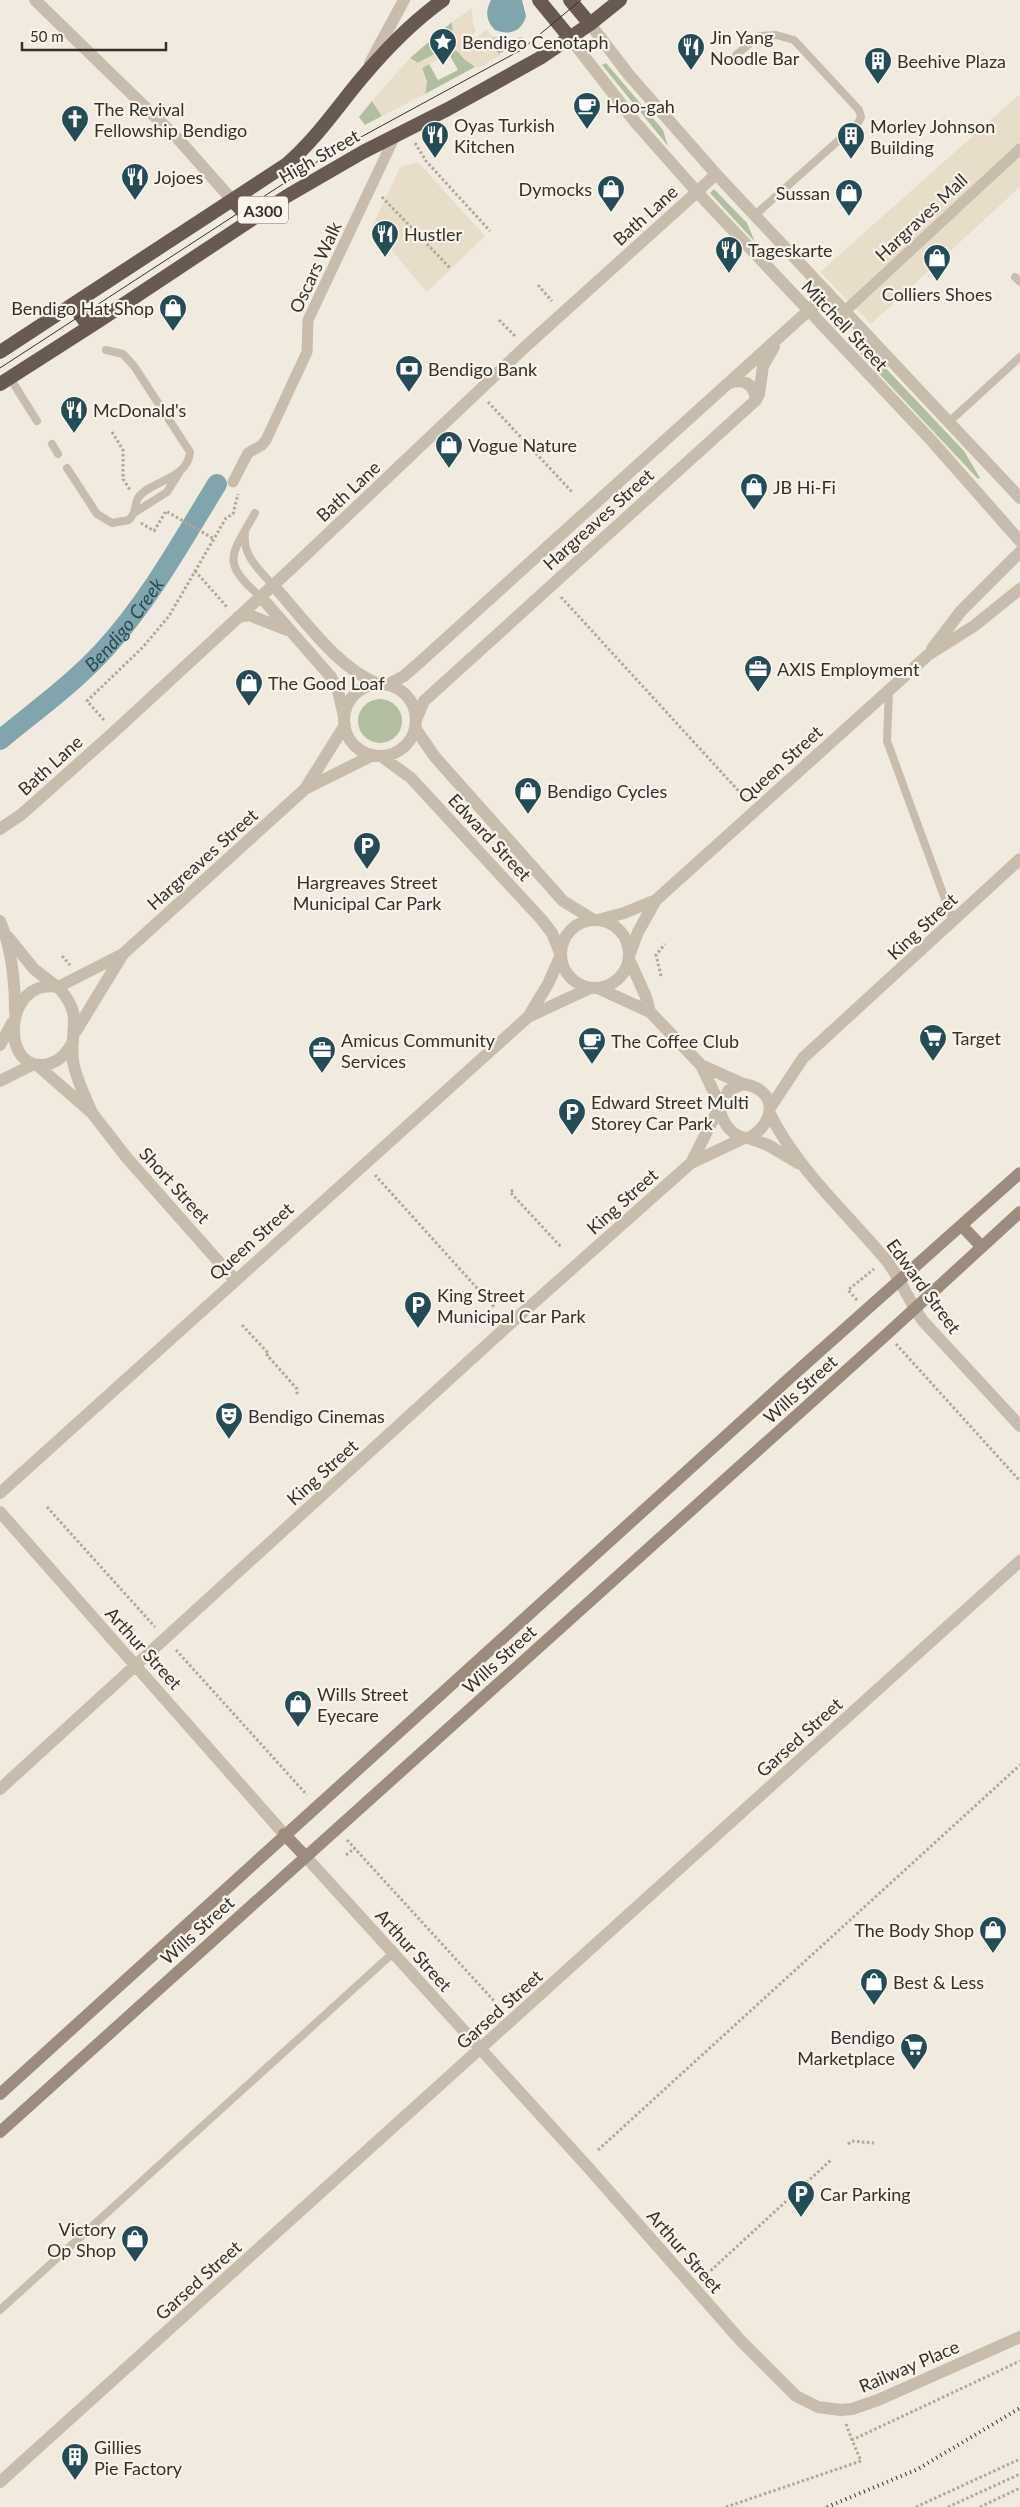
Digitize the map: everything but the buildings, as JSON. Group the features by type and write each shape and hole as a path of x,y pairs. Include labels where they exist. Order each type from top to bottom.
{"highway":[{"name":"High Street","path":"0,352 232,201 303,150 360,80 407,30 443,0"},
{"path":"539,0 570,38"},
{"path":"570,0 590,24"},
{"name":"A300","path":"590,24 620,0"},
{"name":"High Street","path":"5,381 250,219 344,162 505,78 590,24"},
{"path":"232,201 250,219"},
{"path":"73,305 89,327"}],"main road":[{"name":"Wills Street","path":"0,2094 284,1834 1020,1173"},
{"name":"Wills Street","path":"0,2132 914,1310 1020,1212"},
{"path":"962,1226 982,1247"},
{"name":"Arthur Street","path":"284,1834 305,1856"}],"street":[{"path":"35,0 180,141 232,201"},
{"path":"360,80 404,0"},
{"name":"Mitchell Street","path":"590,24 629,75 716,174 1020,498"},
{"name":"Mitchell Street","path":"570,38 636,123 697,192 931,440 1020,541"},
{"name":"Oscars Walk","path":"233,482 248,453 262,445 266,440 307,352 308,320 401,133"},
{"name":"Hargraves Mall","path":"845,310 1020,150"},
{"name":"Bath Lane","path":"0,829 22,814 115,731 234,614 260,597 525,347 716,174"},
{"name":"Hargreaves Street","path":"382,685 404,676 420,662 828,293"},
{"name":"Hargreaves Street","path":"416,724 424,701 756,400 759,394 763,366 784,333"},
{"path":"728,383 738,380 748,383 754,391 756,400"},
{"name":"Queen Street","path":"928,655 961,611 1020,552"},
{"path":"260,597 336,684 345,721 354,744 364,752 378,756 403,748 412,738 416,724 414,708 407,697 396,688 382,685 361,676 341,660 273,585"},
{"name":"Queen Street","path":"629,957 638,932 656,900 928,655 974,626 1020,589"},
{"path":"234,614 249,615 291,632"},
{"path":"345,721 348,704 357,692 382,685"},
{"name":"Hargreaves Street","path":"306,790 345,721"},
{"name":"Edward Street","path":"416,724 435,757 564,901 596,920"},
{"name":"Hargreaves Street","path":"57,986 123,954 306,790 378,756"},
{"name":"Edward Street","path":"378,756 411,778 542,920 552,933 560,955"},
{"name":"King Street","path":"770,1111 781,1088 803,1058 1020,859"},
{"name":"Queen Street","path":"596,920 624,913 656,900"},
{"path":"650,1012 646,997 638,983 629,957 628,946 620,932 608,923 596,920 574,927 567,934 560,955 563,968 570,978 579,985 594,988 650,1012 701,1066 719,1106 724,1123 736,1134 747,1138 763,1128 770,1111 764,1093 758,1088 743,1084 701,1066"},
{"path":"0,1081 35,1064 48,1064 67,1052 74,1038 75,1014 68,1000 57,986 27,962 2,927"},
{"path":"2,927 14,984 15,1016 13,1032 15,1045 21,1056 35,1064"},
{"name":"Hargreaves Street","path":"74,1038 123,954"},
{"name":"Queen Street","path":"0,1493 234,1279 528,1017 548,984 560,955"},
{"path":"594,988 609,985 618,979 625,970 629,957"},
{"path":"0,1045 22,1000 42,988 57,986"},
{"name":"Queen Street","path":"528,1017 594,988"},
{"name":"Short Street","path":"74,1038 76,1071 92,1113"},
{"name":"Short Street","path":"35,1064 92,1113 127,1158 234,1279"},
{"path":"719,1106 729,1090 743,1084"},
{"name":"King Street","path":"690,1163 719,1106"},
{"name":"Edward Street","path":"770,1111 800,1165 885,1258 900,1280 914,1310 933,1334 1020,1426"},
{"name":"Edward Street","path":"747,1138 768,1145 800,1165"},
{"name":"King Street","path":"0,1789 494,1338 690,1163 747,1138"},
{"name":"Arthur Street","path":"0,1512 284,1834"},
{"name":"Garsed Street","path":"0,2482 1020,1561"},
{"name":"Arthur Street","path":"305,1856 773,2375 790,2392 809,2403"},
{"name":"Railway Place","path":"809,2403 818,2407 841,2410 865,2405 1020,2337"}],"lane":[{"path":"736,55 759,36 776,35 794,40 859,110 861,117 858,123 755,215"},
{"path":"67,468 102,519 118,523 129,520 134,514 170,490 189,458 189,449 134,366 123,354 106,350"},
{"path":"949,422 1020,357"},
{"path":"5,381 37,421"},
{"path":"52,444 58,454"},
{"path":"255,513 236,546 234,566 242,580 260,597"},
{"path":"245,532 244,543 248,555 273,585"},
{"path":"889,690 888,741 953,921"},
{"path":"0,2310 393,1953"}],"path":[{"path":"401,133 490,231"},
{"path":"370,192 385,199 451,269"},
{"path":"538,285 563,312"},
{"path":"499,320 525,347"},
{"path":"479,392 574,493"},
{"path":"112,432 123,450 123,479"},
{"path":"115,731 87,701 143,647 169,616 226,518 233,514 238,489 233,482"},
{"path":"141,523 154,531 166,511 214,539"},
{"path":"195,570 234,614"},
{"path":"550,586 756,809"},
{"path":"661,976 656,955 665,944"},
{"path":"62,956 72,968"},
{"path":"364,1163 495,1308"},
{"path":"513,1190 510,1192 562,1248"},
{"path":"858,1302 848,1290 876,1266"},
{"path":"242,1325 269,1354 297,1389 297,1396"},
{"path":"894,1342 1020,1481"},
{"path":"47,1507 159,1632"},
{"path":"182,1656 309,1798"},
{"path":"598,2150 1020,1765"},
{"path":"347,1840 495,2002"},
{"path":"346,1855 355,1848"},
{"path":"848,2144 852,2141 874,2143"},
{"path":"707,2274 831,2160"},
{"path":"726,2507 860,2461 852,2440 1020,2362"},
{"path":"916,2507 1020,2459"},
{"path":"948,2507 1020,2474"},
{"path":"980,2507 1020,2488"}],"green space":[{"path":"452,22 454,44 418,63 410,58"},
{"path":"494,37 509,40 521,37 525,39 499,54 490,45"},
{"path":"456,50 475,67 425,94 427,82 422,68 429,64 438,80 458,70 449,54"},
{"path":"606,63 663,130 668,146 602,65"},
{"path":"372,101 382,116 365,125 359,117"},
{"path":"714,189 747,223 755,242 710,193"},
{"path":"861,342 964,451 980,478 978,479 855,348"},
{"path":"384,699 396,705 401,712 401,730 396,737 389,742 376,743 364,737 359,730 358,717 364,705 371,700"}],"shaded area":[{"path":"472,8 473,23 476,31 472,35 476,38 486,30 494,37 490,45 493,50 501,55 478,68 465,60 456,50 422,68 427,82 425,94 382,116 372,101 410,58 418,63 454,44 452,22"},
{"path":"1020,94 1020,187 871,324 820,272"},
{"path":"418,162 485,236 427,292 372,227 400,167"}],"water":[{"path":"491,0 522,0 526,16 522,25 515,31 510,32 495,30 487,16"}],"waterway":[{"name":"Bendigo Creek","path":"0,740 54,697 104,650 150,591 217,484"}],"tram line":[{"path":"0,368 326,156 521,50 581,0"}],"railway":[{"path":"827,2507 918,2469 1020,2408"}],"place":[{"name":"Bendigo Cenotaph","path":"443,66"},
{"name":"Jin Yang Noodle Bar","path":"691,71"},
{"name":"Beehive Plaza","path":"878,85"},
{"name":"Hoo-gah","path":"587,130"},
{"name":"The Revival Fellowship Bendigo","path":"75,143"},
{"name":"Oyas Turkish Kitchen","path":"435,159"},
{"name":"Morley Johnson Building","path":"851,160"},
{"name":"Jojoes","path":"135,201"},
{"name":"Dymocks","path":"611,213"},
{"name":"Sussan","path":"849,217"},
{"name":"Hustler","path":"385,258"},
{"name":"Tageskarte","path":"729,274"},
{"name":"Colliers Shoes","path":"937,282"},
{"name":"Bendigo Hat Shop","path":"173,332"},
{"name":"Bendigo Bank","path":"409,393"},
{"name":"McDonald's","path":"74,434"},
{"name":"Vogue Nature","path":"449,469"},
{"name":"JB Hi-Fi","path":"754,511"},
{"name":"AXIS Employment","path":"758,693"},
{"name":"The Good Loaf","path":"249,707"},
{"name":"Bendigo Cycles","path":"528,815"},
{"name":"Hargreaves Street Municipal Car Park","path":"367,870"},
{"name":"Target","path":"933,1062"},
{"name":"The Coffee Club","path":"592,1065"},
{"name":"Amicus Community Services","path":"322,1074"},
{"name":"Edward Street Multi Storey Car Park","path":"572,1136"},
{"name":"King Street Municipal Car Park","path":"418,1329"},
{"name":"Bendigo Cinemas","path":"229,1440"},
{"name":"Wills Street Eyecare","path":"298,1728"},
{"name":"The Body Shop","path":"993,1954"},
{"name":"Best & Less","path":"874,2006"},
{"name":"Bendigo Marketplace","path":"914,2071"},
{"name":"Car Parking","path":"801,2218"},
{"name":"Victory Op Shop","path":"135,2263"},
{"name":"Gillies Pie Factory","path":"75,2481"}]}
